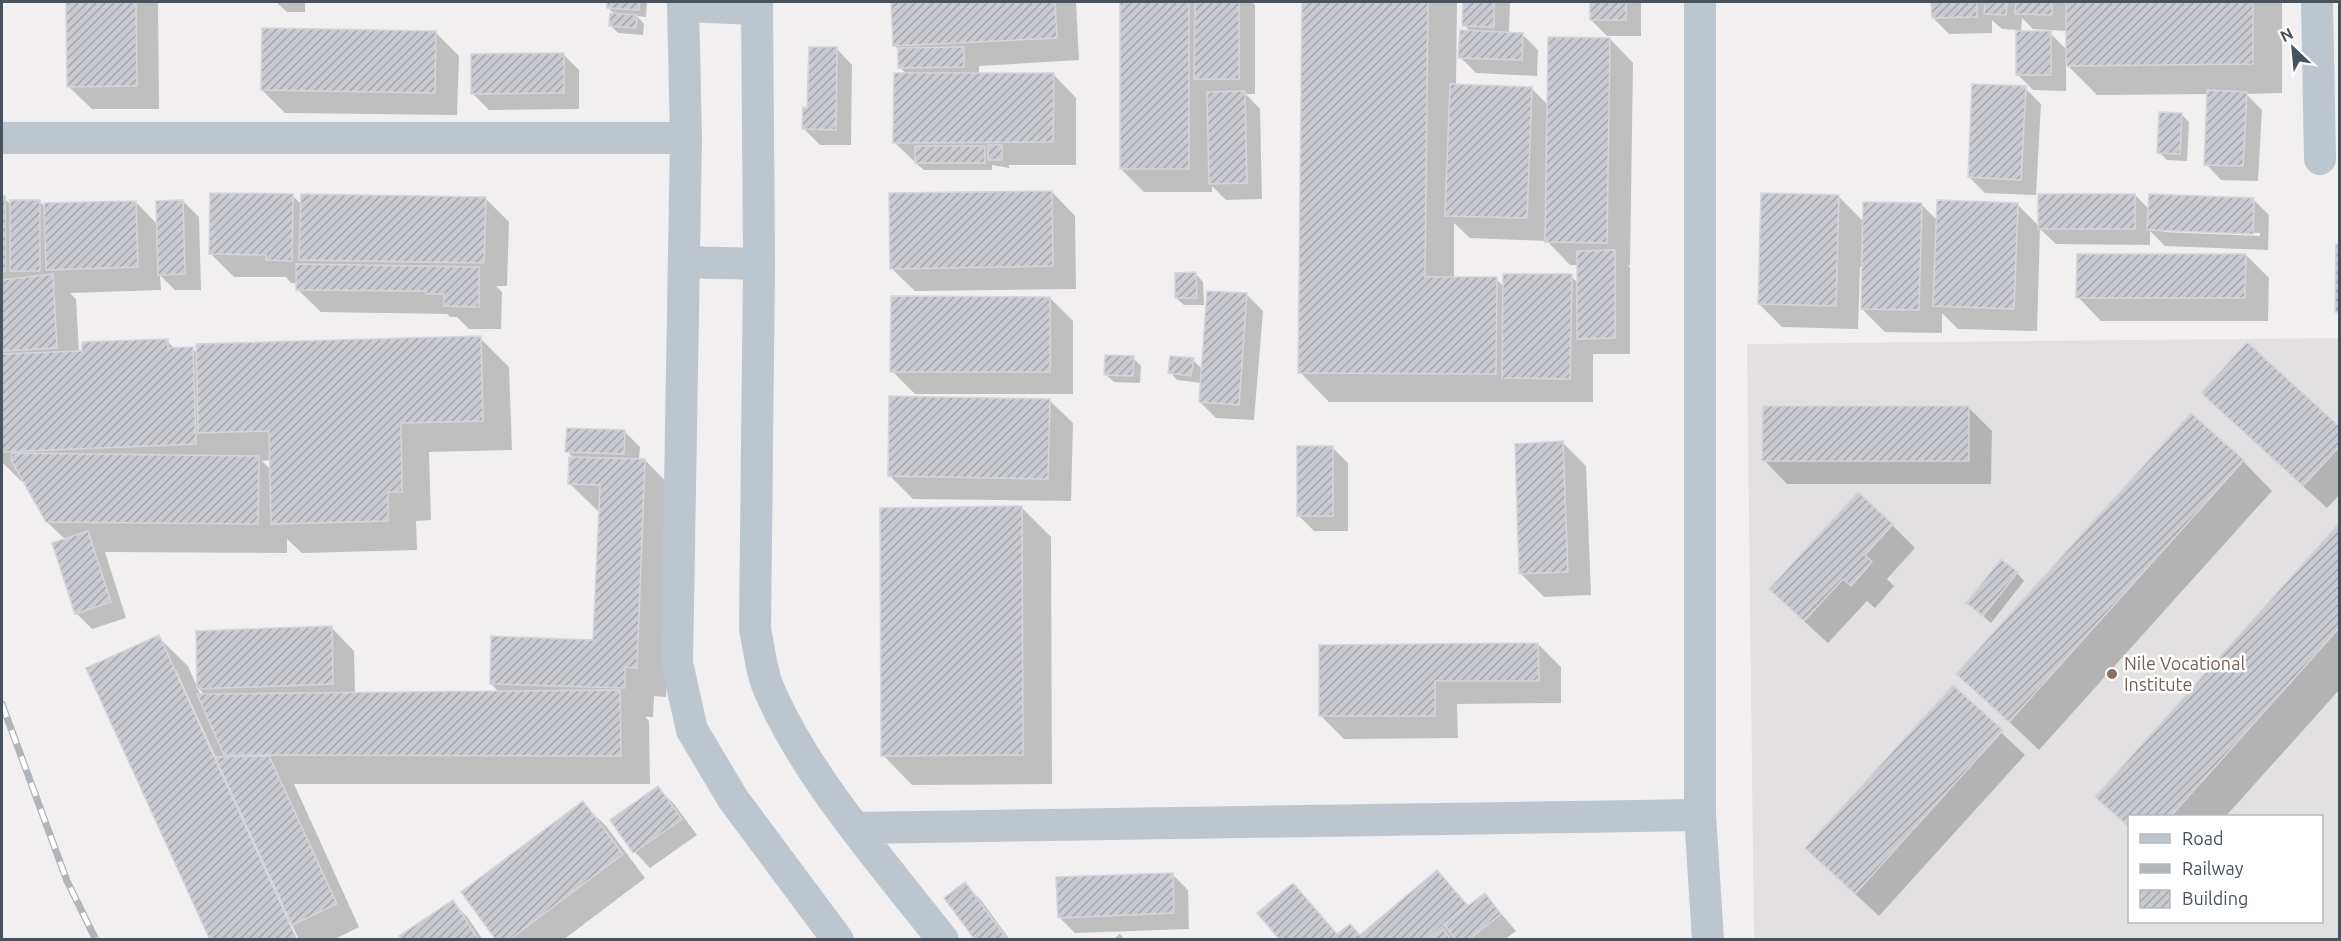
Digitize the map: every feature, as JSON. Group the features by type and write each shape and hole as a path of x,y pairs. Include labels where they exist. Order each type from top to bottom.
{"street":[{"path":"1700,2 1700,815 1708,939"},
{"path":"2317,2 2320,159"},
{"path":"838,939 733,799 692,730 677,663 686,138 683,4 757,5 759,264 755,629 767,685 797,746 856,828 943,939"},
{"path":"2,138 686,138"},
{"path":"684,262 759,264"},
{"path":"856,828 1700,815"}],"shaded area":[{"path":"2339,338 2339,939 1754,939 1747,344"}],"building":[{"path":"66,2 136,2 137,86 67,87"},
{"path":"607,2 640,2 639,10 607,8"},
{"path":"891,2 1055,2 1057,38 893,46"},
{"path":"1120,2 1189,2 1189,169 1120,169"},
{"path":"1195,2 1239,2 1239,79 1194,79"},
{"path":"1302,2 1428,2 1425,277 1497,277 1496,374 1298,373"},
{"path":"1463,2 1494,2 1494,27 1462,26"},
{"path":"1590,2 1626,2 1626,20 1590,20"},
{"path":"1931,2 1977,2 1977,17 1932,18"},
{"path":"1985,2 2007,2 2006,15 1984,14"},
{"path":"2016,2 2052,2 2052,15 2015,14"},
{"path":"2066,2 2253,2 2253,64 2066,66"},
{"path":"610,13 637,15 636,28 609,26"},
{"path":"262,28 436,31 435,93 261,90"},
{"path":"1460,30 1523,33 1522,60 1458,58"},
{"path":"2016,31 2051,31 2051,75 2016,75"},
{"path":"1548,37 1610,38 1607,243 1545,242"},
{"path":"809,47 837,47 836,130 802,129 803,107 807,108"},
{"path":"964,47 964,67 898,68 898,48"},
{"path":"564,53 564,93 471,94 471,54"},
{"path":"894,73 1054,73 1053,142 893,143"},
{"path":"1450,84 1532,87 1527,218 1445,216"},
{"path":"1972,84 2026,86 2021,180 1968,177"},
{"path":"2207,90 2247,92 2243,166 2204,165"},
{"path":"1245,91 1247,183 1209,184 1207,92"},
{"path":"2159,112 2182,113 2180,154 2157,153"},
{"path":"988,145 1002,145 1002,160 988,160"},
{"path":"915,146 985,146 985,163 915,163"},
{"path":"1052,191 1053,266 890,269 889,193"},
{"path":"210,193 293,194 292,261 266,260 266,255 209,254"},
{"path":"1761,193 1839,195 1836,306 1758,304"},
{"path":"301,194 486,197 484,263 299,260"},
{"path":"2038,194 2135,194 2135,229 2038,229"},
{"path":"2149,194 2254,198 2253,234 2147,230"},
{"path":"2,196 5,196 6,271 2,272"},
{"path":"10,200 40,200 40,271 10,271"},
{"path":"183,200 185,274 158,275 156,201"},
{"path":"1937,200 2018,203 2014,309 1933,306"},
{"path":"136,201 138,267 46,270 44,203"},
{"path":"1863,202 1922,203 1919,310 1861,309"},
{"path":"2336,244 2340,244 2340,312 2335,312"},
{"path":"1615,250 1615,338 1577,339 1577,251"},
{"path":"2077,254 2246,254 2245,298 2076,298"},
{"path":"296,264 479,267 479,307 444,306 444,294 426,294 425,291 296,290"},
{"path":"1196,272 1197,298 1175,298 1175,273"},
{"path":"53,274 57,348 2,351 2,280"},
{"path":"1503,274 1572,274 1570,379 1502,378"},
{"path":"1207,291 1247,293 1239,405 1199,402"},
{"path":"891,296 1050,297 1050,372 890,372"},
{"path":"481,336 483,421 401,423 402,492 388,492 388,521 271,524 269,431 198,433 196,344"},
{"path":"168,339 168,348 193,347 196,444 2,452 2,354 82,351 82,342"},
{"path":"2247,342 2340,427 2340,446 2303,486 2201,393"},
{"path":"1105,355 1134,356 1133,376 1104,375"},
{"path":"1170,356 1194,358 1191,376 1168,373"},
{"path":"889,396 1050,399 1048,479 888,476"},
{"path":"1763,406 1969,406 1969,461 1762,461"},
{"path":"2191,413 2244,460 2009,722 1956,674"},
{"path":"567,428 625,430 624,454 565,452"},
{"path":"1563,441 1568,572 1519,574 1515,444"},
{"path":"1297,446 1333,446 1333,516 1297,516"},
{"path":"12,453 259,456 258,524 46,522 11,460"},
{"path":"569,457 645,459 637,668 625,667 625,688 490,684 491,636 593,640 600,485 568,484"},
{"path":"1858,492 1893,524 1865,555 1872,562 1851,586 1843,579 1804,621 1769,589"},
{"path":"1022,506 1023,755 881,756 880,508"},
{"path":"2340,522 2340,627 2172,815 2128,815 2128,826 2095,797"},
{"path":"88,531 111,602 75,614 52,543"},
{"path":"2001,559 2018,572 1983,616 1966,603"},
{"path":"332,626 333,684 197,689 196,631"},
{"path":"159,635 297,940 210,940 86,668"},
{"path":"1538,643 1539,681 1435,681 1435,716 1319,716 1319,645"},
{"path":"1953,685 2003,730 1855,894 1805,848"},
{"path":"620,690 621,756 224,755 197,694"},
{"path":"269,756 337,904 292,925 215,757"},
{"path":"658,786 682,819 633,853 610,820"},
{"path":"583,801 623,854 509,940 496,940 461,892"},
{"path":"1437,870 1467,905 1426,940 1280,940 1257,913 1293,883 1337,934 1350,924 1360,935"},
{"path":"1173,873 1174,913 1058,918 1056,877"},
{"path":"965,882 1008,940 975,940 944,898"},
{"path":"1485,893 1501,914 1468,940 1456,940 1444,924"},
{"path":"453,900 479,940 402,940 399,936"},
{"path":"1443,929 1451,940 1429,940"}],"railway":[{"path":"2,704 67,881 96,940"}],"place":[{"name":"Nile Vocational Institute","path":"2112,674"}]}
